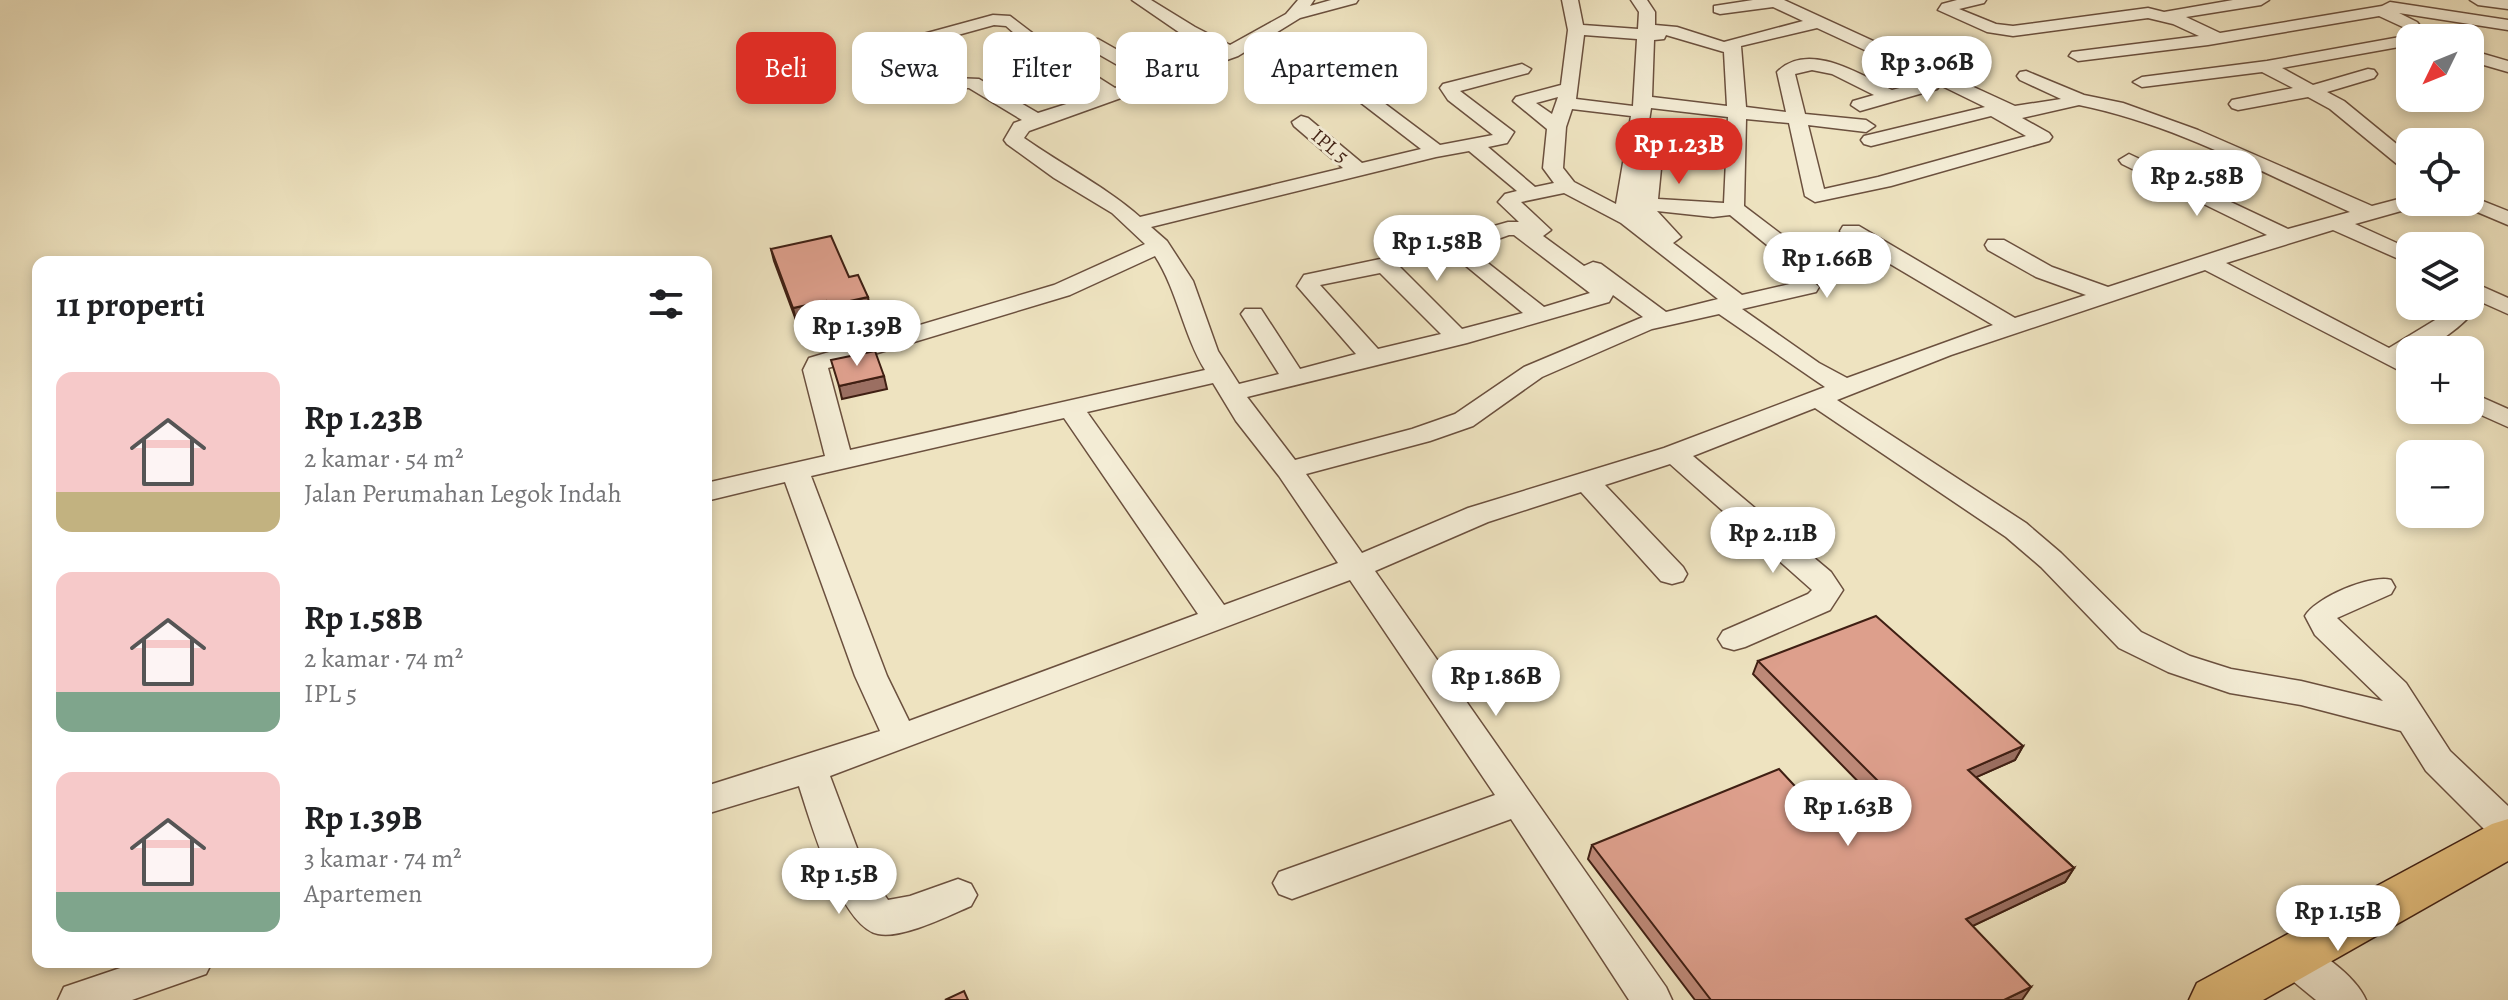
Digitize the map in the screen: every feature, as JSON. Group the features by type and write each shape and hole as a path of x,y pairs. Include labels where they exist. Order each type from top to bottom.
{"main road":[{"path":"2215,1000 2508,838"}],"street":[{"path":"1140,0 1189,31 1232,52"},
{"path":"1228,53 1301,7 1350,0"},
{"path":"1289,470 1421,435 1464,420 1533,372 1660,319 1808,285 1778,263 1780,259 1790,256 1790,252 1734,208 1637,212 1567,186 1553,168 1557,127 1568,95 1576,30 1570,0"},
{"path":"1639,0 1647,12 1653,33"},
{"path":"1637,212 1653,33 1658,15 1649,0"},
{"path":"1978,0 1946,10 2003,30 2037,30 2148,13 2165,16 2314,90 2396,153"},
{"path":"2165,16 2261,0"},
{"path":"2349,0 2508,25"},
{"path":"2478,0 2508,4"},
{"path":"1717,7 1775,2 2010,111 2021,113 2079,100"},
{"path":"2037,30 2104,4"},
{"path":"2382,7 2409,24"},
{"path":"2078,56 2213,39 2382,7 2434,31 2493,41"},
{"path":"1036,120 973,83 951,83 931,73 899,76 878,52 993,20 1008,20 1046,52 1111,94"},
{"path":"1734,208 1737,113 1732,43 1815,23"},
{"path":"1576,30 1653,33 1675,30 1710,45 1733,49"},
{"path":"2142,82 2266,66 2396,43"},
{"path":"1860,105 1931,85 1868,55"},
{"path":"1557,127 1522,101 1568,95 1647,106 1797,119 1875,154 2042,137 1994,110 1875,154 1831,195 1815,196 1797,119 1786,72 1794,67 1819,63 1889,96"},
{"path":"1139,224 1436,151 1500,139 1504,132 1454,96 1449,88 1522,69"},
{"path":"2238,104 2314,90 2368,74"},
{"path":"2026,76 2079,100 2116,107 2191,134 2369,213"},
{"path":"1860,82 1860,105 1875,154"},
{"path":"1116,92 1021,127 1014,140 1139,224 1159,246 1182,281 1206,351 1225,384 1289,470 1519,801 1652,1000"},
{"path":"1374,104 1436,151"},
{"name":"IPL 5","path":"1301,122 1358,170"},
{"path":"1473,145 1526,188"},
{"path":"2129,160 2286,236"},
{"path":"1567,186 1512,198 1508,202 1509,207 1660,319"},
{"path":"712,798 900,738 1356,567 1478,515 1674,454 1942,350 2286,236 2396,206"},
{"path":"2484,208 2508,219"},
{"path":"1637,212 1810,368 1830,393 2016,530 2051,560 2130,640 2179,664 2230,681 2301,693 2411,721"},
{"path":"2336,223 2396,251"},
{"path":"712,491 1069,406 1225,384 1295,380 1372,357 1458,338 1540,315 1601,297 1602,290 1520,229 1508,228 1460,243 1459,251 1540,315"},
{"path":"1851,231 2013,327"},
{"path":"1996,245 2044,272 2108,295"},
{"path":"839,460 815,370 818,363 1062,290 1159,246"},
{"path":"2208,263 2396,361"},
{"path":"1372,357 1308,286 1312,280 1385,265 1458,338"},
{"path":"1253,314 1295,380"},
{"path":"2388,357 2417,343 2452,320"},
{"path":"1069,406 1218,619"},
{"path":"2484,407 2508,419"},
{"path":"1674,454 1820,579 1828,590 1819,602 1734,639"},
{"path":"795,471 871,676 900,738"},
{"path":"1586,481 1672,574"},
{"path":"2380,587 2320,616 2326,627 2394,692 2438,761 2508,829"},
{"path":"810,769 851,875 869,908 880,918 910,913 958,895"},
{"path":"1292,883 1519,801"},
{"path":"2291,956 2346,1000"},
{"path":"78,1000 174,968"}],"building":[{"path":"831,236 849,277 858,275 868,297 827,306 826,301 793,308 771,249"},
{"path":"875,351 884,376 839,386 831,360"},
{"path":"1876,616 2023,746 1968,770 2074,868 1966,919 2031,987 2004,1000 1711,1000 1592,845 1779,769 1833,827 1896,799 1758,661"},
{"path":"964,991 968,1000 945,1000"}]}
